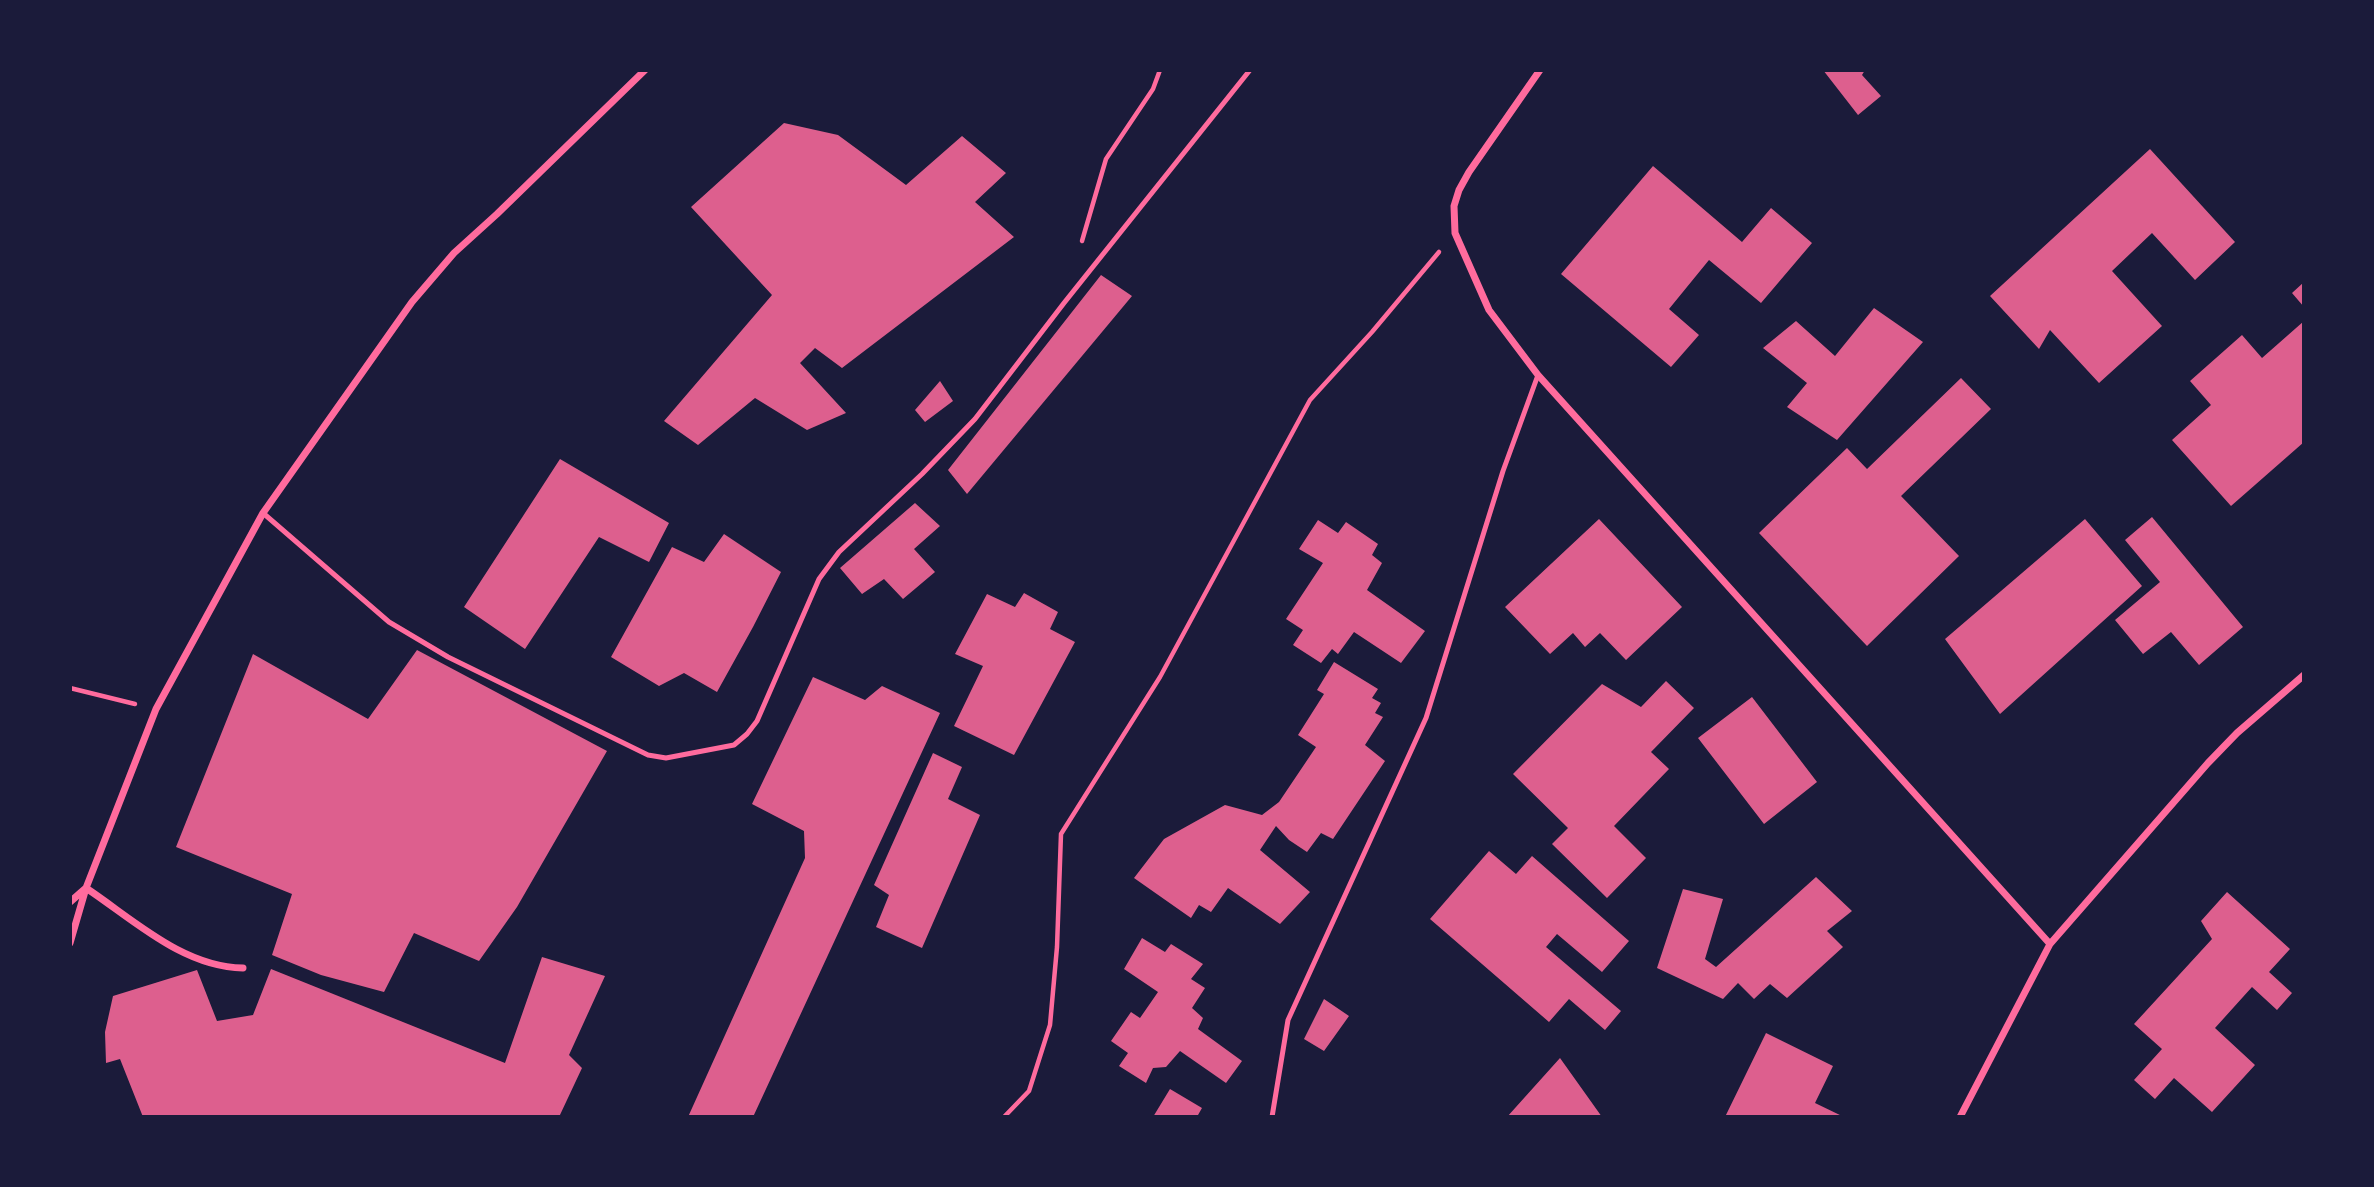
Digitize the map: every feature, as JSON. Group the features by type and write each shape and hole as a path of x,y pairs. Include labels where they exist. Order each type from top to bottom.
{"street":[{"path":"70,943 86,888 156,709 263,513 420,292 454,253 645,70"},
{"path":"1540,70 1459,190 1454,206 1455,233 1489,310 1538,375 2050,944"},
{"path":"1960,1117 2050,944 2208,763 2237,733 2304,675"},
{"path":"70,902 86,888"},
{"path":"86,888 188,956 224,968 243,968"}],"lane":[{"path":"263,513 389,622 485,676 648,755 666,758 734,745 747,734 757,720 819,579 839,552 922,474 975,419 1250,70"},
{"path":"1272,1117 1287,1020 1426,718 1503,471 1538,375"}],"path":[{"path":"1082,242 1106,159 1153,89 1160,70"},
{"path":"1004,1117 1028,1091 1050,1025 1057,947 1061,834 1160,677 1310,400 1372,332 1455,233"},
{"path":"70,688 156,709"}],"building":[{"path":"1823,70 1865,70 1862,75 1881,96 1858,115"},
{"path":"784,123 838,135 906,185 962,136 1006,173 975,202 1014,237 842,368 815,348 800,363 846,413 807,430 755,398 698,445 664,421 772,295 691,207"},
{"path":"2150,149 2235,242 2195,280 2152,233 2112,271 2162,326 2099,383 2050,330 2039,349 1990,296"},
{"path":"1653,166 1742,242 1771,208 1812,243 1761,303 1709,260 1669,309 1699,335 1671,367 1561,274"},
{"path":"1101,275 1132,296 967,494 948,470"},
{"path":"2304,282 2304,307 2292,293"},
{"path":"1874,308 1923,342 1837,440 1787,407 1807,383 1763,348 1796,321 1835,356"},
{"path":"2304,321 2304,442 2231,506 2172,440 2211,405 2190,381 2242,335 2262,358"},
{"path":"1961,378 1991,409 1901,496 1959,556 1867,646 1759,533 1847,448 1867,469"},
{"path":"940,381 953,401 925,422 915,410"},
{"path":"560,459 669,523 649,562 599,537 525,649 464,607"},
{"path":"915,503 940,526 914,549 935,572 903,599 884,579 862,594 840,568"},
{"path":"2152,517 2243,627 2199,665 2171,632 2143,654 2115,620 2160,582 2125,540"},
{"path":"1599,519 1682,607 1626,660 1600,633 1585,647 1573,633 1550,654 1505,607"},
{"path":"2085,519 2142,586 2000,714 1945,639"},
{"path":"1318,520 1338,533 1346,522 1378,544 1372,555 1382,563 1367,590 1425,631 1401,663 1354,632 1338,654 1332,649 1321,663 1293,645 1303,630 1286,619 1323,563 1299,549"},
{"path":"724,534 781,572 717,692 684,673 659,686 611,657 672,547 704,562"},
{"path":"1024,593 1058,612 1050,629 1075,642 1014,755 954,726 983,666 955,654 987,594 1015,607"},
{"path":"417,650 607,751 517,907 479,961 414,933 384,992 321,975 272,955 292,894 176,847 253,654 368,719"},
{"path":"1334,662 1378,689 1372,698 1381,703 1375,713 1383,717 1365,745 1385,761 1333,839 1321,833 1307,852 1289,840 1276,826 1260,850 1310,892 1280,924 1228,888 1211,912 1199,905 1191,918 1134,878 1164,839 1225,805 1262,815 1279,802 1316,747 1298,735 1324,694 1317,690"},
{"path":"813,677 865,700 882,686 940,713 753,1117 688,1117 805,858 804,831 752,804"},
{"path":"1666,681 1694,708 1651,752 1669,769 1614,826 1646,858 1607,898 1552,844 1568,828 1513,774 1602,684 1641,707"},
{"path":"1752,697 1817,782 1764,824 1698,738"},
{"path":"933,753 962,767 948,799 980,815 922,948 876,927 889,895 874,885"},
{"path":"1489,851 1516,874 1532,856 1629,941 1602,972 1557,934 1546,947 1621,1011 1605,1030 1569,999 1549,1022 1430,919"},
{"path":"1816,877 1852,911 1827,931 1843,947 1787,998 1770,984 1754,999 1738,983 1723,999 1657,968 1683,889 1723,899 1705,959 1716,967"},
{"path":"2227,892 2290,949 2269,972 2292,993 2277,1010 2252,987 2215,1028 2255,1065 2212,1112 2174,1078 2155,1099 2134,1080 2162,1049 2134,1024 2212,939 2201,921"},
{"path":"1142,938 1165,952 1171,944 1203,964 1191,979 1205,988 1192,1008 1203,1018 1198,1029 1242,1061 1226,1083 1180,1051 1166,1067 1153,1068 1146,1083 1119,1066 1128,1053 1111,1041 1131,1012 1140,1018 1158,992 1124,969"},
{"path":"542,957 605,976 569,1055 582,1068 559,1117 143,1117 120,1059 106,1063 105,1032 113,996 197,970 217,1021 253,1015 271,969 505,1063"},
{"path":"1324,999 1349,1016 1324,1051 1304,1039"},
{"path":"1766,1033 1833,1066 1815,1103 1844,1117 1725,1117"},
{"path":"1560,1058 1602,1117 1507,1117"},
{"path":"1170,1089 1202,1108 1198,1115 1200,1117 1153,1117"}]}
